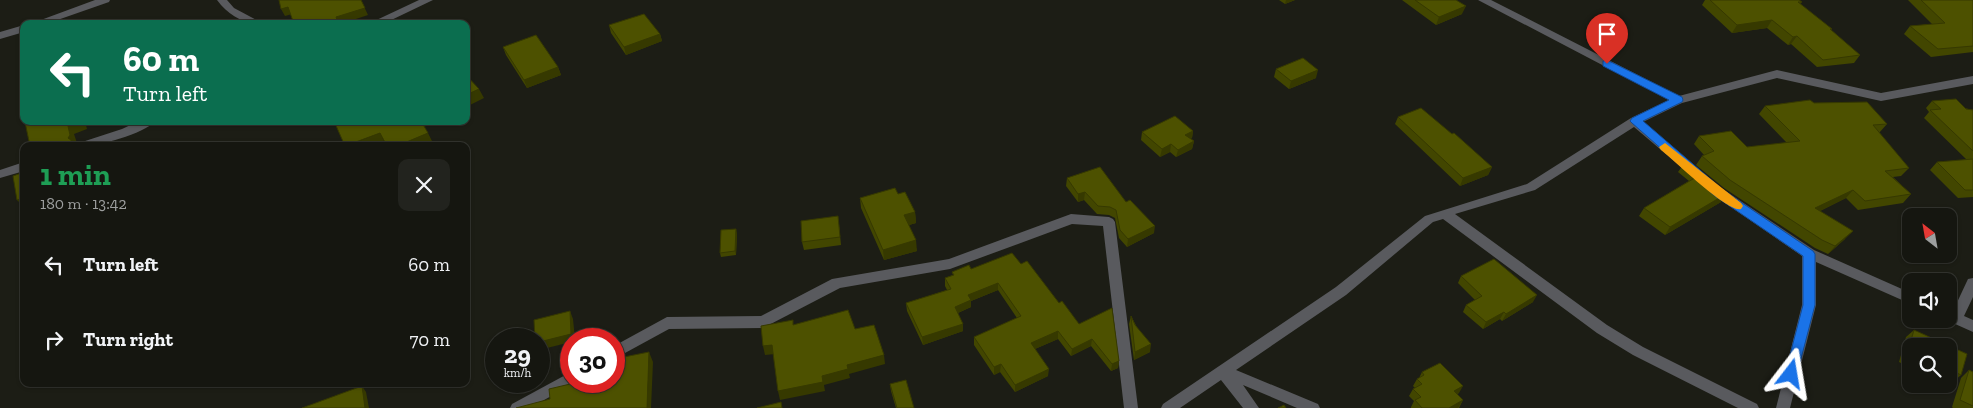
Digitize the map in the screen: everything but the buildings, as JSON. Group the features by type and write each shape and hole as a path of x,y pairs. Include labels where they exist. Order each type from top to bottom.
{"street":[{"path":"47,20 105,0"},
{"path":"222,0 230,10 251,20"},
{"path":"382,20 428,0"},
{"path":"1483,0 1678,100"},
{"path":"0,36 20,29"},
{"path":"1168,408 1341,291 1429,219 1531,187 1635,121 1678,100 1777,74 1881,97 1973,80"},
{"path":"1635,121 1719,193 1809,254 1902,295"},
{"path":"96,142 141,125"},
{"path":"0,174 20,167"},
{"path":"1444,213 1602,329 1638,351 1752,408"},
{"path":"625,347 667,322 763,322 837,283 950,264 1071,219 1109,222 1131,408"},
{"path":"1783,408 1809,305 1809,254"},
{"path":"1957,310 1973,283"},
{"path":"1957,319 1973,326"},
{"path":"1223,371 1252,408"},
{"path":"1223,371 1313,408"},
{"path":"517,408 560,384"}],"slow traffic":[{"path":"1665,147 1688,168 1737,206"}],"route":[{"path":"1607,64 1678,100 1635,121 1719,193 1809,254 1809,305 1791,374"}]}
